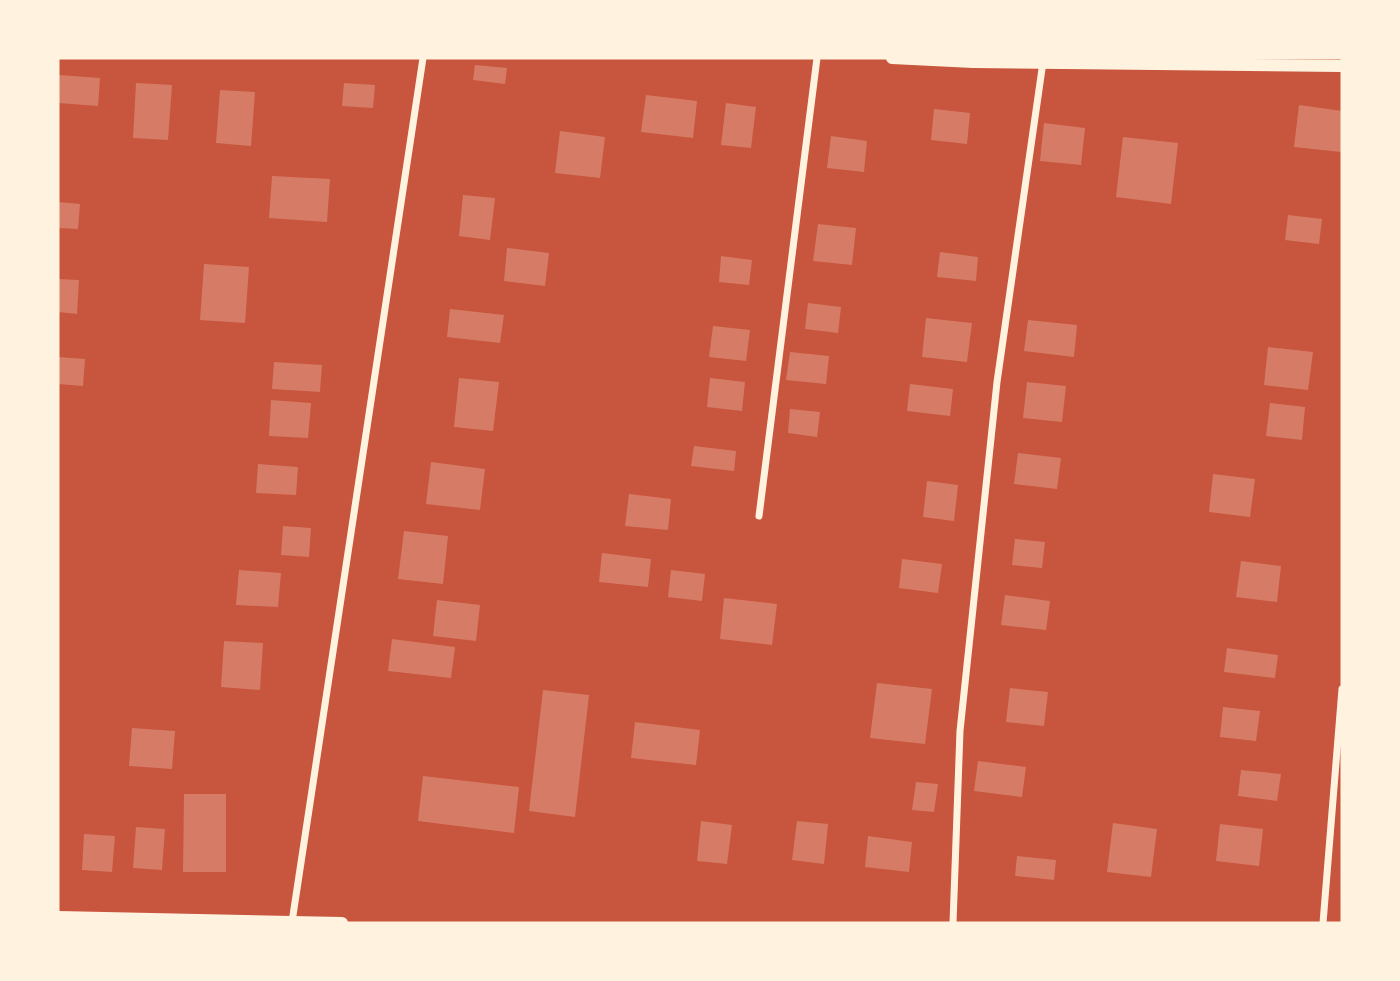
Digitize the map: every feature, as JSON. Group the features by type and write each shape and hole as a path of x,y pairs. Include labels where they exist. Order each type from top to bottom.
{"street":[{"path":"292,922 423,58"},
{"path":"760,516 817,58"},
{"path":"892,58 1342,65"},
{"path":"954,923 960,731 997,382 1043,62"},
{"path":"1323,923 1342,689"},
{"path":"58,917 341,923"}],"building":[{"path":"475,65 507,68 505,84 473,80"},
{"path":"59,75 100,78 98,106 58,103"},
{"path":"136,83 172,85 168,140 133,138"},
{"path":"344,83 375,85 373,108 342,106"},
{"path":"220,90 255,92 251,146 216,143"},
{"path":"646,95 697,101 693,138 641,132"},
{"path":"726,103 756,107 751,148 721,145"},
{"path":"1299,105 1342,111 1341,152 1294,147"},
{"path":"934,109 970,113 967,144 931,140"},
{"path":"1044,123 1085,128 1081,165 1040,161"},
{"path":"560,131 605,137 600,178 555,173"},
{"path":"831,136 867,141 864,172 827,168"},
{"path":"1123,137 1178,143 1171,204 1116,197"},
{"path":"272,176 330,179 327,222 269,218"},
{"path":"463,195 495,198 490,240 459,236"},
{"path":"58,202 80,204 78,229 58,228"},
{"path":"1288,215 1322,219 1319,244 1285,240"},
{"path":"818,224 856,228 852,265 813,261"},
{"path":"507,248 549,253 545,286 504,281"},
{"path":"940,252 978,257 976,281 937,277"},
{"path":"721,256 752,260 749,285 719,282"},
{"path":"204,264 249,267 245,323 200,320"},
{"path":"58,279 79,280 77,314 58,312"},
{"path":"808,303 841,307 838,333 805,329"},
{"path":"450,309 504,315 500,343 447,337"},
{"path":"926,318 972,323 967,362 922,357"},
{"path":"1028,320 1077,325 1074,357 1024,351"},
{"path":"713,326 750,330 746,361 709,357"},
{"path":"1268,347 1313,352 1308,390 1264,385"},
{"path":"790,352 829,356 826,384 786,380"},
{"path":"58,357 85,359 83,386 58,384"},
{"path":"274,362 322,365 320,392 272,389"},
{"path":"459,378 499,382 493,431 454,427"},
{"path":"710,378 745,382 742,411 707,407"},
{"path":"1027,382 1066,386 1062,422 1023,418"},
{"path":"910,384 953,389 950,416 907,411"},
{"path":"271,400 311,403 308,438 269,436"},
{"path":"1270,403 1305,407 1302,440 1266,436"},
{"path":"790,409 820,412 817,437 788,433"},
{"path":"694,446 736,451 734,471 691,466"},
{"path":"1018,453 1061,458 1057,489 1014,484"},
{"path":"431,462 485,469 480,510 426,504"},
{"path":"258,464 298,467 296,495 256,493"},
{"path":"1213,474 1255,479 1250,517 1209,512"},
{"path":"927,481 958,485 954,521 923,517"},
{"path":"629,494 671,499 668,530 625,526"},
{"path":"283,526 311,528 309,557 281,555"},
{"path":"404,531 448,536 443,584 398,579"},
{"path":"1015,539 1045,542 1042,568 1012,565"},
{"path":"602,553 651,559 648,587 599,582"},
{"path":"902,559 942,564 938,593 899,588"},
{"path":"1241,561 1281,566 1277,602 1236,597"},
{"path":"239,570 281,573 278,607 236,605"},
{"path":"671,570 705,574 702,601 668,597"},
{"path":"1005,595 1050,601 1046,630 1001,625"},
{"path":"724,598 777,604 772,645 720,639"},
{"path":"437,600 480,605 476,641 433,636"},
{"path":"392,639 455,647 451,678 388,671"},
{"path":"224,641 263,643 260,690 221,687"},
{"path":"1227,648 1278,655 1275,678 1224,672"},
{"path":"877,683 932,689 925,744 870,738"},
{"path":"1010,688 1048,692 1044,726 1006,722"},
{"path":"543,690 589,695 575,817 529,811"},
{"path":"1223,707 1260,711 1256,741 1220,737"},
{"path":"635,722 700,730 696,765 631,758"},
{"path":"132,728 175,731 172,769 129,766"},
{"path":"978,761 1026,767 1022,797 974,791"},
{"path":"1241,770 1281,774 1277,801 1238,796"},
{"path":"423,776 519,787 514,833 418,821"},
{"path":"916,782 938,784 934,812 912,810"},
{"path":"184,794 226,794 226,872 183,872"},
{"path":"701,821 732,825 727,864 697,861"},
{"path":"797,821 828,824 824,864 792,860"},
{"path":"1113,823 1157,829 1151,877 1107,872"},
{"path":"1220,824 1263,829 1259,866 1216,861"},
{"path":"136,827 165,829 162,870 133,868"},
{"path":"84,834 115,836 112,872 82,870"},
{"path":"868,836 912,842 909,872 865,867"},
{"path":"1017,856 1056,860 1054,880 1015,876"}]}
